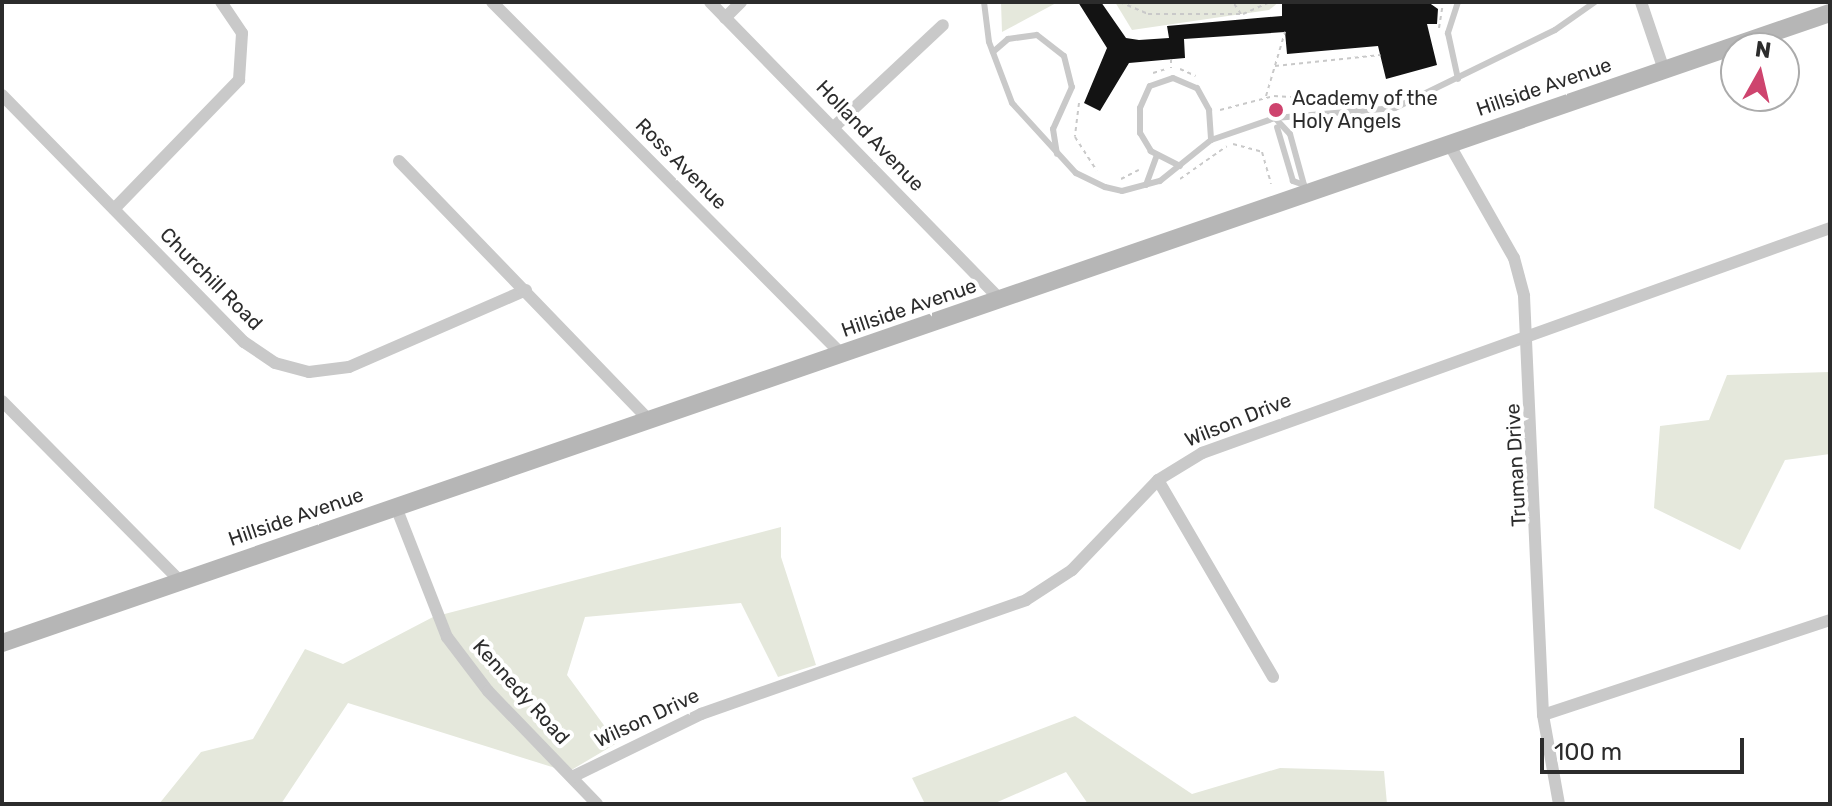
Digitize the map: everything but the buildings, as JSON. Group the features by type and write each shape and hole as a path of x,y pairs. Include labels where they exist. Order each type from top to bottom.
{"main road":[{"name":"Hillside Avenue","path":"2,643 647,418 1001,300 1305,188 1830,13"}],"street":[{"path":"114,209 239,80 242,33 221,2"},
{"name":"Ross Avenue","path":"492,2 841,354"},
{"name":"Holland Avenue","path":"710,2 1001,300"},
{"path":"725,18 741,2"},
{"path":"1637,78 1663,67 1641,2"},
{"path":"834,127 943,25"},
{"name":"Churchill Road","path":"2,95 244,342 292,369 349,367 526,290"},
{"name":"Truman Drive","path":"1448,142 1514,258 1529,331 1543,715 1559,804"},
{"path":"399,161 647,418"},
{"name":"Wilson Drive","path":"572,777 701,714 1026,600 1072,570 1158,480 1228,442 1529,331 1830,228"},
{"path":"2,401 179,580"},
{"path":"1158,480 1273,677"},
{"name":"Kennedy Road","path":"396,507 447,637 597,804"},
{"path":"1543,715 1830,620"}],"lane":[{"path":"984,2 993,52 1012,103 1057,155 1105,187 1146,185 1180,166 1211,140 1275,118 1395,108 1458,79 1595,2"},
{"path":"1458,2 1448,33 1458,79"},
{"path":"993,52 1008,39 1037,35 1064,56 1072,87 1053,129 1057,155"},
{"path":"1180,166 1157,155 1138,121 1143,97 1160,80 1197,88 1209,110 1211,140"},
{"path":"1275,118 1293,181 1305,188"},
{"path":"1277,127 1290,134 1305,188"},
{"path":"1146,185 1157,155"}],"path":[{"path":"1120,2 1148,14 1241,14 1270,2"},
{"path":"1233,2 1241,14"},
{"path":"1441,40 1443,2"},
{"path":"1266,97 1285,32"},
{"path":"1275,66 1380,55"},
{"path":"1171,59 1171,68"},
{"path":"1142,79 1171,68 1204,83"},
{"path":"1215,107 1266,97 1318,93 1363,102"},
{"path":"1079,103 1075,137 1088,164 1120,179 1142,165"},
{"path":"1167,184 1232,144 1262,152 1271,184"}],"shaded area":[{"path":"1001,2 1058,2 1002,32"},
{"path":"1115,2 1279,2 1269,10 1132,30"},
{"path":"1830,372 1830,454 1785,460 1740,550 1654,508 1660,426 1709,420 1727,375"},
{"path":"781,527 781,557 816,665 778,677 741,603 585,617 567,675 617,743 568,772 348,703 281,804 159,804 201,752 253,739 305,649 343,664 433,617"},
{"path":"1075,716 1192,794 1280,768 1384,771 1387,804 1088,804 1066,772 993,804 925,804 912,778"}],"place":[{"name":"Academy of the Holy Angels","path":"1276,110"}]}
